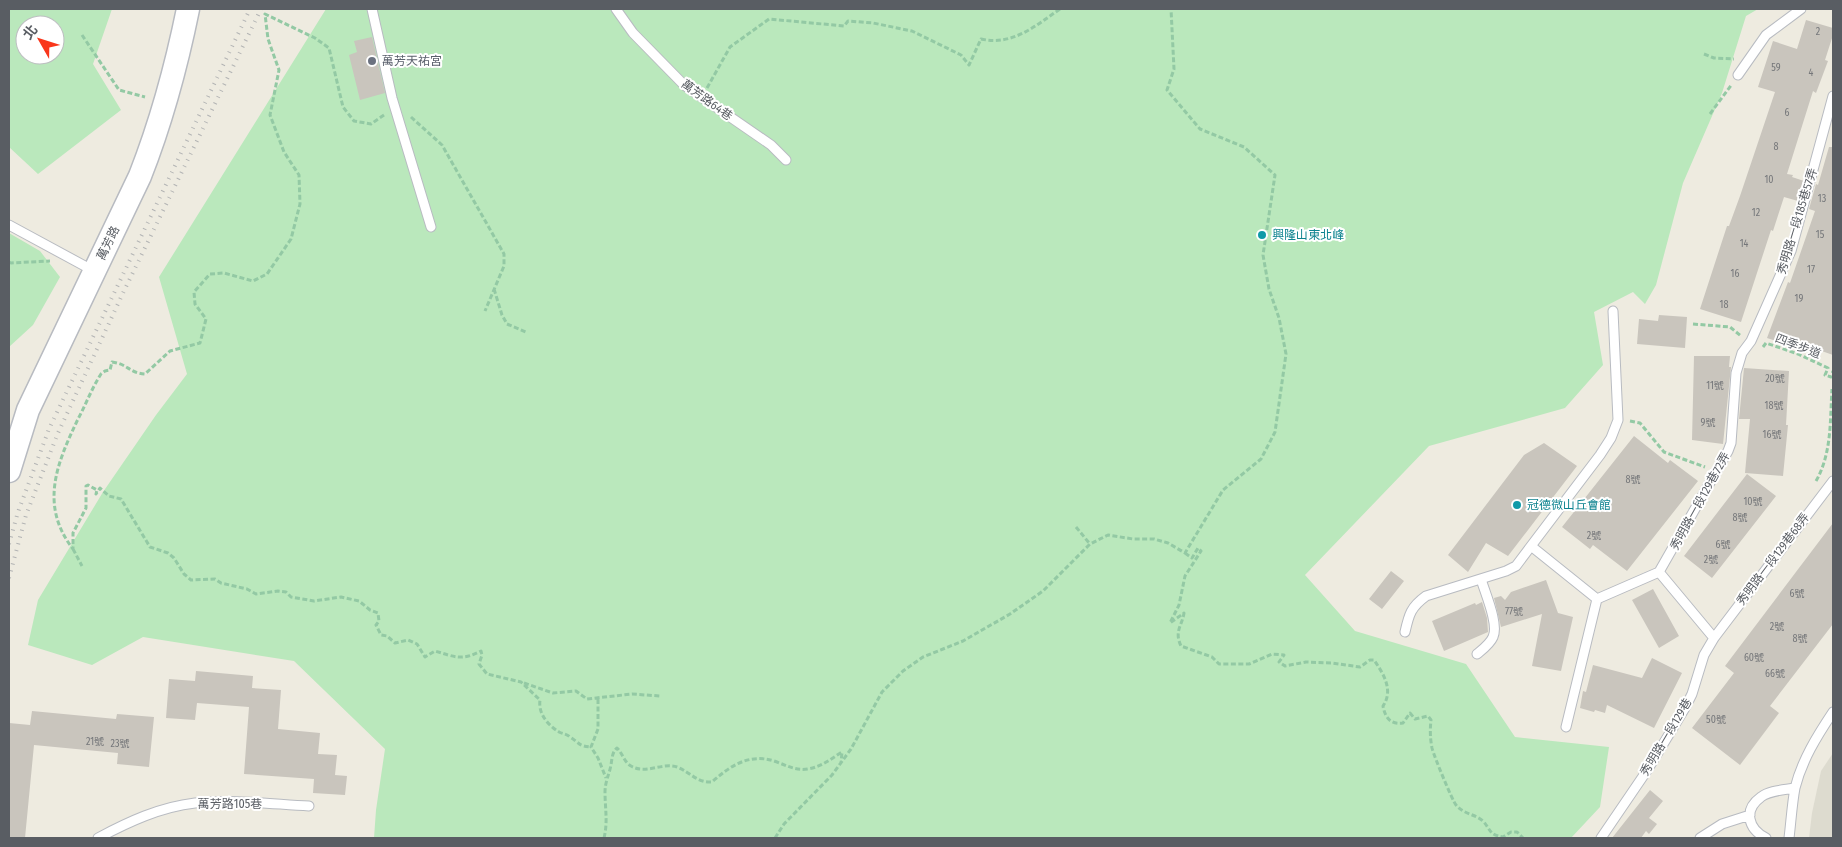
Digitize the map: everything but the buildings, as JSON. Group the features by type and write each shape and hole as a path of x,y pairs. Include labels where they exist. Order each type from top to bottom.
{"street":[{"name":"萬芳路","path":"9,471 28,410 140,176 154,142 167,102 188,9"}],"lane":[{"path":"372,9 392,98 431,226"},
{"name":"萬芳路64巷","path":"616,9 633,33 684,85 771,145 786,160"},
{"path":"1738,75 1766,35 1801,9"},
{"name":"秀明路一段185巷57弄","path":"1751,342 1791,251 1833,96"},
{"path":"9,225 94,271"},
{"path":"1405,632 1409,614 1416,604 1426,596 1516,566 1600,455 1611,438 1618,420 1613,311"},
{"name":"秀明路一段129巷72弄","path":"1659,572 1731,443 1736,372 1742,353 1751,342"},
{"name":"秀明路一段129巷68弄","path":"1714,638 1833,481"},
{"path":"1531,546 1598,599"},
{"path":"1598,599 1659,572 1714,638"},
{"path":"1477,654 1489,644 1494,635 1495,626 1480,579"},
{"path":"1566,726 1598,599"},
{"name":"秀明路一段129巷","path":"1601,838 1685,708 1692,694 1704,654 1714,638"},
{"path":"1789,838 1795,788 1804,761 1833,712"},
{"path":"1766,838 1758,834 1751,826 1750,815 1753,804 1761,796 1795,788"},
{"name":"萬芳路105巷","path":"98,838 124,824 149,814 194,803 235,801 309,806"},
{"path":"1700,838 1722,824 1750,815"}],"path":[{"path":"702,98 730,47 769,19 844,26 848,21 856,21 912,31 960,55 969,65 981,38 994,42 1022,35 1060,9"},
{"path":"1171,9 1174,69 1167,90 1200,129 1244,147 1275,175 1263,256 1269,289 1279,318 1286,354 1274,432 1261,459 1223,490 1185,553"},
{"path":"82,566 78,556 62,536 58,523 55,506 57,470 67,441 101,374 104,370 110,370 112,362 126,366 135,374 144,374 170,351 200,343 206,319 195,304 194,292 210,274 224,273 253,281 267,274 291,239 300,204 299,175 284,152 270,116 279,70 268,40 265,14 315,38 329,48 343,107 354,121 371,124 384,115 392,98"},
{"path":"82,35 119,90 145,97"},
{"path":"1704,54 1722,59 1750,58"},
{"path":"1710,114 1738,75"},
{"path":"399,120 409,116 442,145 504,254 504,266 485,311"},
{"path":"9,262 73,260"},
{"path":"494,288 502,315 508,324 526,332"},
{"path":"1693,324 1730,327 1751,342"},
{"name":"四季步道","path":"1751,342 1760,351 1766,343 1798,354 1828,368 1825,375 1831,377 1833,371"},
{"path":"1815,505 1813,485 1827,457 1833,388"},
{"path":"1618,420 1640,423 1664,452 1717,471"},
{"path":"73,549 73,533 86,508 86,486 88,485 97,490 96,494 100,488 109,496 121,499 150,547 168,553 191,580 215,579 222,583 247,589 256,594 278,590 286,592 291,597 314,600 341,597 359,600 370,610 378,613 379,621 376,625 381,635 387,636 396,643 408,640 418,644 425,657 435,651 468,658 481,651 480,664 487,674 553,693 576,691 587,698 598,699 614,695 632,694 660,696"},
{"path":"1076,528 1090,544"},
{"path":"775,838 784,824 832,775 851,750 882,692 903,671 923,657 963,641 1010,614 1043,591 1090,544 1108,535 1133,539 1154,539 1168,543 1192,558 1198,548 1201,551 1185,576 1179,605 1170,624 1184,613 1179,624 1179,642 1181,646 1212,657 1218,664 1249,664 1272,654 1284,655 1279,662 1285,666 1306,662 1360,667 1370,660 1374,660 1385,676 1388,690 1384,706 1385,715 1391,722 1403,723 1410,714 1415,719 1428,716 1432,720 1430,730 1432,748 1455,805 1466,814 1482,821 1496,836 1503,837 1512,832 1518,832 1523,838"},
{"path":"520,682 540,700 538,709 546,721 559,732 570,736 581,747 591,747"},
{"path":"591,747 598,729 598,699"},
{"path":"591,747 598,758 606,778"},
{"path":"604,838 607,819 606,778 614,751 617,748 624,760 631,766 642,770 669,766 678,767 704,783 712,782 726,769 750,760 773,761 792,769 808,769 824,764 842,752 841,763"}],"shaded area":[{"path":"1833,753 1833,838 1809,838 1821,771"}],"green space":[{"path":"9,9 112,9 93,64 121,110 38,174 9,147"},
{"path":"326,9 1758,9 1746,16 1722,93 1683,183 1656,285 1645,304 1633,292 1594,312 1603,365 1565,408 1429,446 1305,575 1355,631 1466,664 1515,737 1609,747 1600,807 1571,838 374,838 385,749 294,661 143,637 92,665 28,645 38,600 103,492 187,374 159,277"},
{"path":"9,233 40,251 60,277 33,325 9,347"}],"railway":[{"path":"9,544 18,512 49,429 250,9"},
{"path":"9,578 26,515 58,433 123,293 261,9"}],"place":[{"name":"萬芳天祐宮","path":"372,61"},
{"name":"興隆山東北峰","path":"1262,235"},
{"name":"冠德微山丘會館","path":"1517,505"}]}
